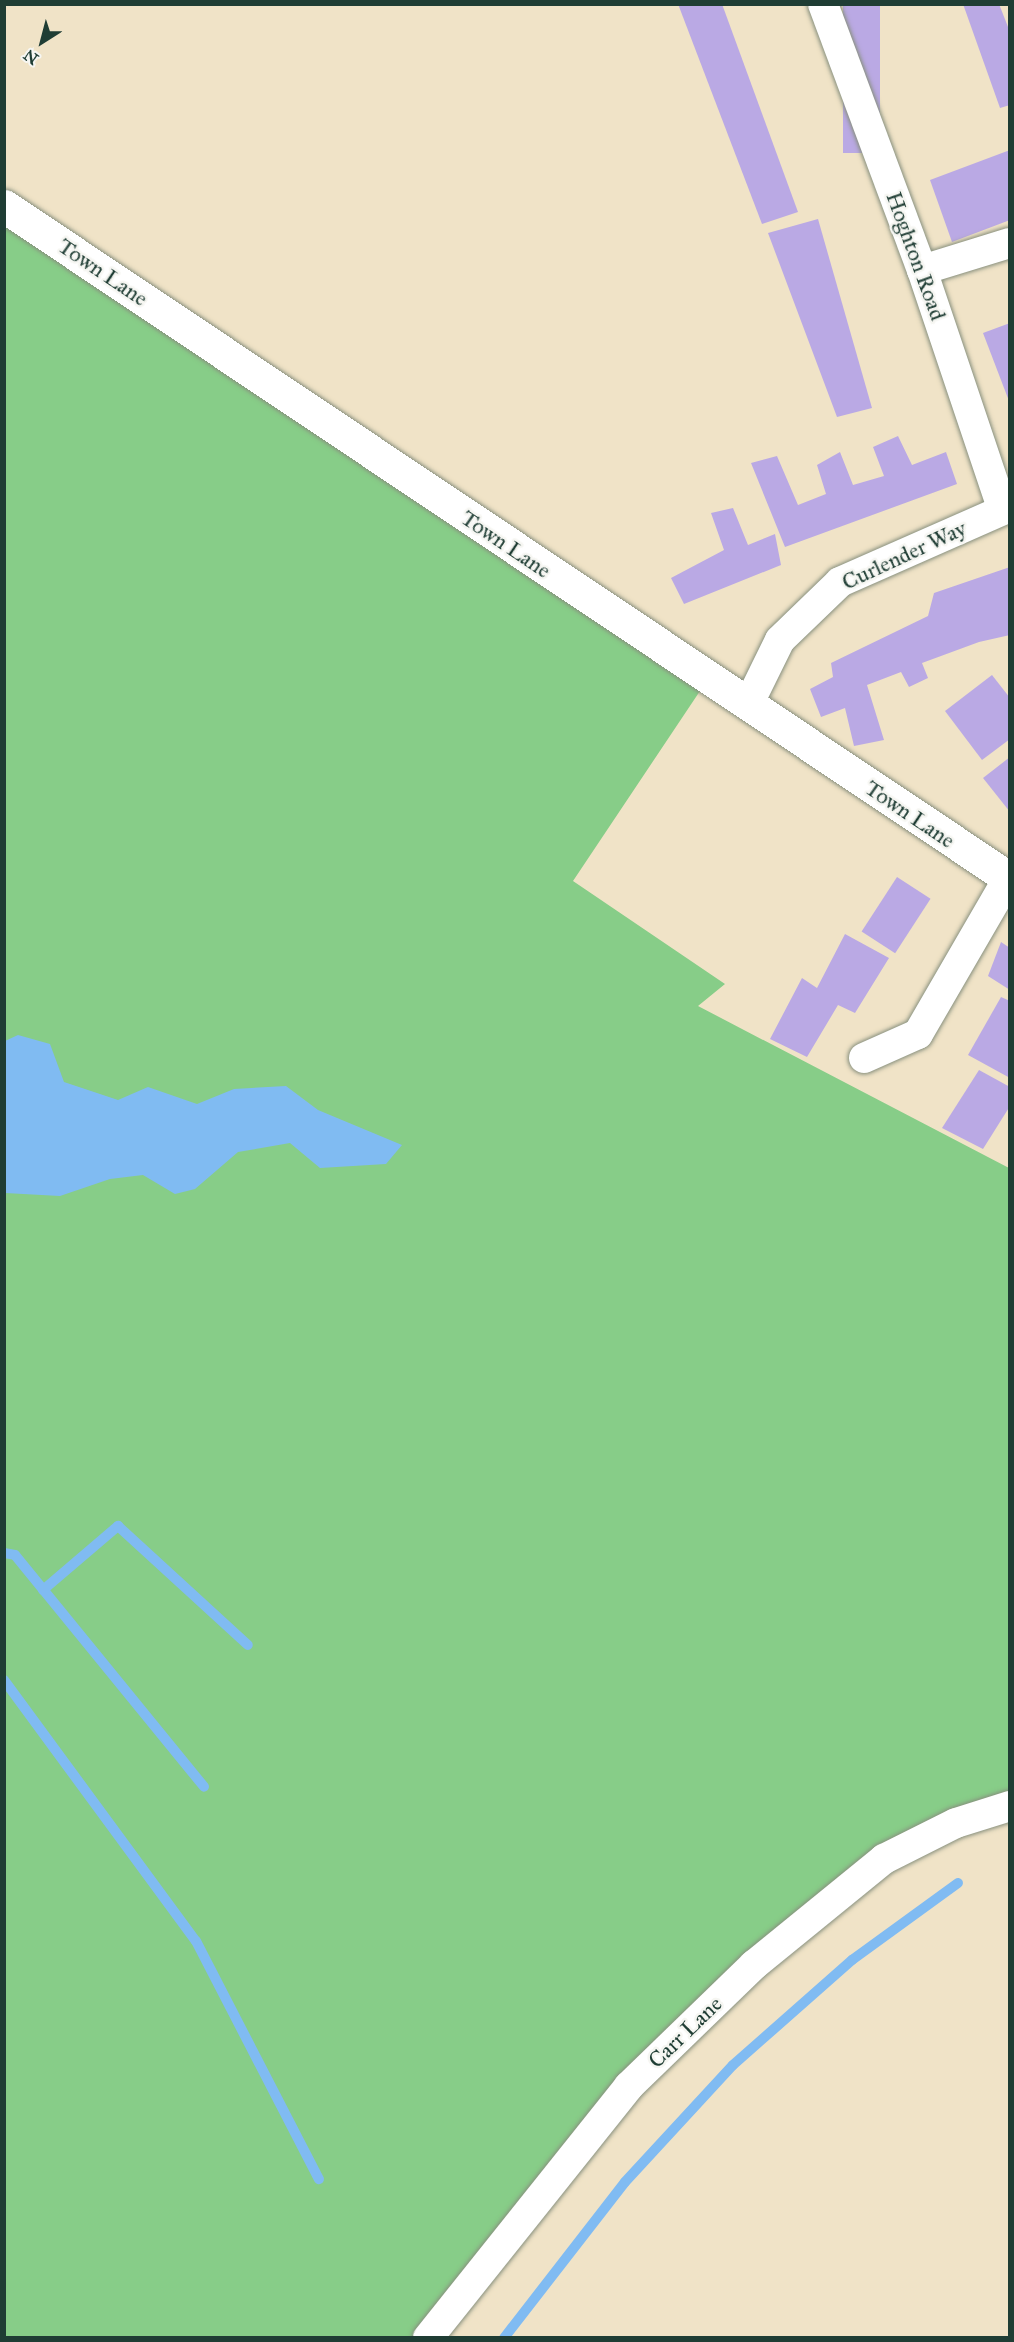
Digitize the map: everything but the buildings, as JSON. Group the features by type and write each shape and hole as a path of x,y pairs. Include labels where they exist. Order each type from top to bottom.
{"street":[{"name":"Hoghton Road","path":"823,4 922,270 1006,508"},
{"name":"Town Lane","path":"4,206 1009,879"},
{"path":"922,270 1010,243"},
{"name":"Curlender Way","path":"748,705 780,640 840,582 1006,508"},
{"path":"864,1058 918,1034 1009,879"},
{"name":"Carr Lane","path":"428,2337 629,2086 753,1965 884,1859 956,1823 1010,1806"}],"green space":[{"path":"4,209 708,679 573,881 725,984 698,1006 1009,1168 1009,1806 956,1823 753,1965 428,2337 5,2337"}],"water":[{"path":"18,1035 50,1044 64,1082 118,1100 148,1087 197,1104 234,1089 286,1086 318,1110 402,1145 386,1164 320,1168 290,1143 238,1152 195,1189 175,1194 143,1175 110,1179 60,1196 5,1193 5,1041"}],"waterway":[{"path":"43,1590 118,1526 248,1645"},
{"path":"4,1553 15,1555 204,1787"},
{"path":"4,1680 196,1941 319,2179"},
{"path":"504,2338 625,2182 733,2065 852,1960 958,1883"}]}
